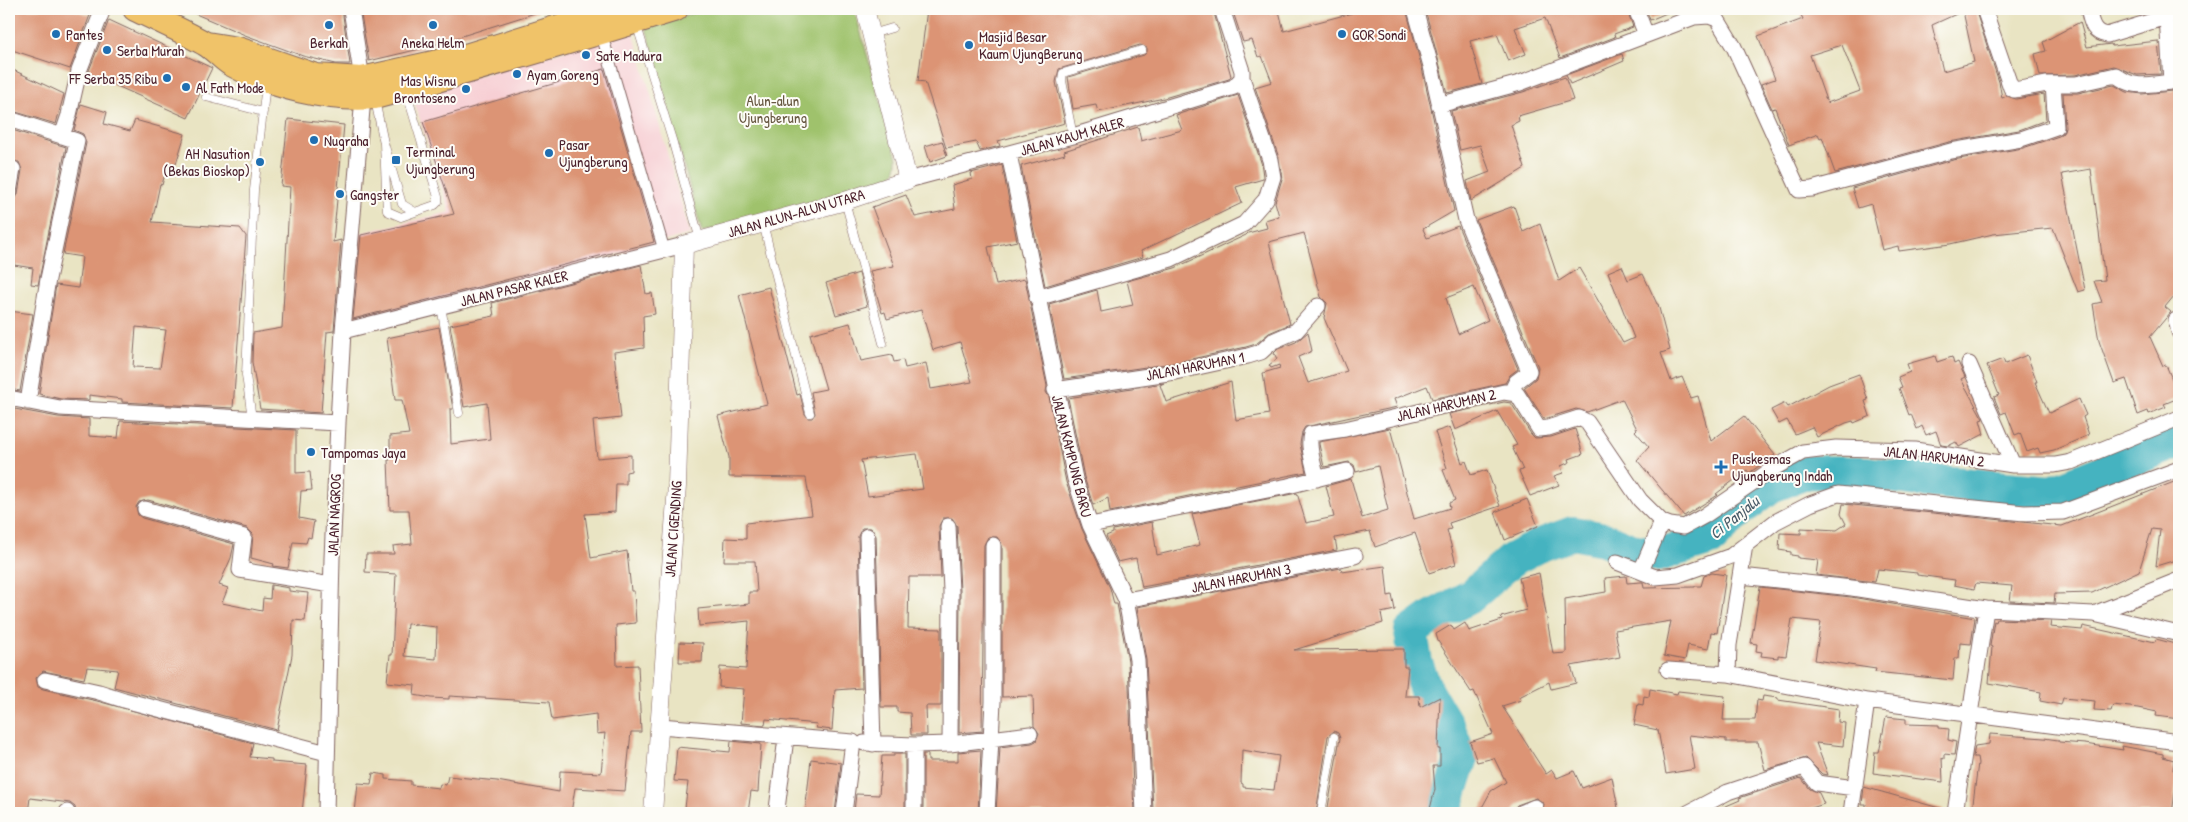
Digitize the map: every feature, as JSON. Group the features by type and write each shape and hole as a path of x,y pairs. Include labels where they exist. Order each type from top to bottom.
{"highway":[{"path":"206,44 238,48 367,92 470,54 626,15 676,9"},
{"path":"146,11 206,44 230,64 267,80 324,97 405,89 601,32 626,15"}],"street":[{"path":"62,136 70,115 79,70 103,9"},
{"name":"JALAN NAGROG","path":"326,813 331,585 343,330 367,92 351,9"},
{"path":"865,9 908,180"},
{"path":"1037,298 1171,259 1225,235 1244,224 1266,199 1273,177 1270,160 1238,82 1240,64 1222,9"},
{"path":"1415,9 1466,220 1529,371 1516,382 1511,392"},
{"path":"1636,9 1646,35"},
{"path":"1984,9 2011,88 2014,90 2053,84 2076,84 2116,76 2125,83 2135,86 2171,82 2173,14 2107,35 2100,34 2093,27 2088,9"},
{"path":"1439,104 1520,83 1706,13 1717,19 1734,47 1799,190 1812,189 1840,182 1951,151 2021,139 2045,132 2056,127 2053,84"},
{"path":"601,32 664,250"},
{"name":"JALAN KAUM KALER","path":"908,180 1073,136 1238,82"},
{"path":"9,119 77,141 48,279 28,402"},
{"name":"JALAN KAMPUNG BARU","path":"1009,154 1075,480 1090,524 1126,600 1137,660 1144,813"},
{"path":"9,192 13,169"},
{"name":"JALAN ALUN-ALUN UTARA","path":"692,243 845,201 908,180"},
{"name":"JALAN PASAR KALER","path":"343,330 692,243"},
{"name":"JALAN CIGENDING","path":"653,813 677,486 692,243"},
{"name":"JALAN HARUMAN 1","path":"1056,390 1175,372 1248,356 1260,352 1273,341 1296,330 1318,306"},
{"path":"1969,364 2013,465"},
{"name":"JALAN HARUMAN 2","path":"1317,479 1311,434 1345,429 1504,392 1511,392 1517,394 1539,429 1579,418 1587,422 1659,528 1670,525 1684,527 1704,516 1774,468 1803,452 1836,448 1916,450 2013,465 2055,465 2071,462 2179,418"},
{"path":"9,398 60,408 338,422"},
{"path":"1617,562 1644,564 1655,577 1678,575 1731,556 1775,522 1810,504 1838,494 2024,513 2063,512 2179,468"},
{"path":"1090,524 1317,479 1347,471"},
{"path":"145,510 244,537 240,570 331,585"},
{"path":"948,526 951,591 950,744"},
{"path":"1644,564 1659,528"},
{"path":"867,536 873,744"},
{"path":"987,813 994,646 993,545"},
{"path":"1728,674 1729,645 1745,545"},
{"name":"JALAN HARUMAN 3","path":"1126,600 1355,556"},
{"path":"1741,576 1852,588 1986,609 2094,614 2179,634"},
{"path":"2094,614 2179,580"},
{"path":"1955,813 1986,609"},
{"path":"1668,670 1728,674 1867,701 2179,742"},
{"path":"45,680 99,692 327,753"},
{"path":"1851,813 1867,701"},
{"path":"660,726 786,738 914,746 950,744 1030,734"},
{"path":"777,809 786,738"},
{"path":"844,813 853,742"},
{"path":"914,746 914,813"},
{"path":"1688,813 1728,792 1804,767 1817,783 1855,788"},
{"path":"1521,813 1535,806"}],"lane":[{"path":"626,15 673,143 692,243"},
{"path":"872,34 892,28"},
{"path":"1073,136 1062,81 1063,73 1142,50"},
{"path":"252,419 246,375 254,190 267,80"},
{"path":"384,143 387,211 401,217 435,205 438,202 438,197 405,89"},
{"path":"367,92 402,204 415,212"},
{"path":"206,97 263,112"},
{"path":"845,201 883,343"},
{"path":"763,223 810,413"},
{"path":"441,306 459,413"},
{"path":"1321,813 1334,737"}],"shaded area":[{"name":"Pasar Ujungberung","path":"633,31 690,234 343,331 356,234 450,212 412,95"}],"green space":[{"name":"Alun-alun Ujungberung","path":"706,9 854,9 897,158 895,171 890,179 887,182 702,232 646,28"}],"building":[{"path":"9,9 70,9 90,15 70,69 9,49"},
{"path":"184,9 342,9 350,64 336,64 303,56 245,35"},
{"path":"360,9 537,9 538,12 424,48 369,61"},
{"path":"927,9 1213,9 1231,76 1229,79 1164,98 1098,112 1096,105 1073,109 1068,77 1144,55 1147,52 1147,48 1140,45 1059,69 1056,82 1065,123 998,141 1000,146 980,151 976,142 946,148 925,82 918,81"},
{"path":"1232,9 1268,9 1269,14 1279,11 1284,31 1352,13 1351,9 1406,9 1422,68 1454,211 1423,229 1427,238 1458,226 1518,369 1510,375 1505,383 1432,399 1427,386 1394,399 1397,407 1305,427 1300,444 1306,472 1110,512 1108,498 1093,505 1084,477 1068,398 1164,383 1160,385 1166,402 1231,382 1236,420 1269,414 1263,373 1280,368 1279,365 1271,368 1269,365 1277,359 1274,353 1278,349 1296,342 1308,332 1312,351 1298,357 1308,383 1347,371 1324,318 1327,303 1321,297 1304,233 1269,242 1290,324 1269,333 1256,344 1246,347 1173,363 1064,379 1049,304 1097,290 1101,312 1133,305 1127,281 1175,268 1248,233 1267,228 1265,220 1279,216 1275,202 1282,179 1279,158 1255,87 1272,82 1262,56 1258,57 1252,40 1243,42","holes":["1474,287 1488,320 1458,334 1446,298"]},
{"path":"1425,9 1627,9 1633,27 1614,34 1615,37 1560,58 1545,18 1515,28 1526,54 1508,61 1497,34 1470,41 1482,84 1447,93"},
{"path":"1646,9 1676,9 1650,20"},
{"path":"1798,9 1975,9 1999,82 2002,98 2007,96 2016,99 2044,94 2046,120 2019,130 1949,142 1835,173 1822,137 1820,138 1818,134 1789,145 1775,108 1772,109 1761,84 1775,79 1758,36 1803,19","holes":["1963,11 1974,62 1943,71 1932,25","1842,45 1860,91 1827,103 1810,55"]},
{"path":"109,20 212,68 188,118 88,73"},
{"path":"2080,22 2087,47 2158,41 2161,74 2137,75 2114,66 2075,75 2040,76 2035,54 2046,51 2043,42"},
{"path":"1622,54 1624,61 1570,84 1566,75"},
{"path":"9,68 64,94 56,124 9,110"},
{"name":"Pasar Ujungberung","path":"604,69 654,242 353,319 361,235 454,214 423,122"},
{"path":"1565,77 1573,100 1518,116 1519,121 1511,125 1525,168 1471,201 1467,181 1490,172 1480,145 1460,150 1451,111 1523,92"},
{"path":"2114,85 2127,92 2142,94 2172,91 2179,86 2179,290 2165,307 2171,312 2150,337 2163,366 2166,365 2177,391 2174,392 2176,399 2164,404 2166,407 2149,414 2148,411 2138,415 2126,379 2114,383 2099,341 2093,304 2102,302 2094,281 2105,280 2091,169 2062,174 2085,290 2078,292 2053,228 1993,234 1950,244 1899,251 1898,246 1882,250 1871,204 1858,208 1852,188 1953,160 2023,148 2059,136 2063,133 2065,127 2063,93 2078,93"},
{"path":"1238,95 1261,162 1263,176 1263,179 1236,187 1242,203 1141,251 1143,257 1045,286 1021,166 1065,154 1064,151 1138,127 1141,141 1182,130 1176,115"},
{"path":"81,104 107,112 104,124 130,131 135,120 185,134 176,164 168,162 162,185 160,184 152,222 240,228 246,236 233,408 122,402 122,399 89,395 89,400 61,399 39,394 56,285 78,288 82,257 63,254 86,143 83,134 74,130","holes":["136,327 166,330 160,368 133,367"]},
{"path":"288,119 344,125 333,242 341,240 334,331 327,332 321,413 260,409 252,362 253,333 282,328 290,187 281,186"},
{"path":"9,129 66,147 38,285 31,284 33,268 14,265 14,259 9,258 9,227 14,210 9,210 9,201 16,198 18,194 22,170 19,162 9,161"},
{"path":"942,141 947,156 930,162 925,146"},
{"path":"1002,165 1017,241 988,247 996,285 1025,279 1047,386 1046,392 1049,397 1066,482 1082,529 1110,588 1114,604 1117,604 1128,661 1134,813 996,813 1000,747 1032,743 1036,741 1039,733 1034,726 1033,696 1002,697 1002,545 997,537 988,537 984,545 982,731 959,733 960,591 957,526 952,518 943,518 939,526 941,577 909,577 908,628 941,629 941,706 926,706 927,735 911,735 910,713 897,712 897,707 881,707 876,536 871,528 862,528 858,536 862,688 835,690 832,730 816,728 817,724 766,719 765,725 741,723 744,689 719,687 720,667 746,669 749,621 699,626 698,609 749,604 749,592 757,592 755,561 724,561 725,538 746,539 746,523 812,515 806,478 729,477 729,457 718,416 767,404 739,295 769,287 797,395 800,394 805,414 808,418 812,418 815,414 811,392 826,389 810,334 850,323 861,361 892,355 894,362 903,360 905,368 926,363 931,389 972,382 960,342 933,350 921,310 887,319 885,312 882,313 870,271 894,266 872,207 906,195 915,217 955,209 952,185 972,179 971,173","holes":["917,454 923,489 868,496 861,460"]},
{"path":"1514,206 1523,232 1540,224 1559,281 1579,268 1623,343 1634,338 1608,272 1622,266 1628,280 1643,274 1658,304 1670,350 1661,353 1671,381 1682,377 1691,398 1698,396 1711,441 1744,416 1775,455 1749,473 1747,470 1716,494 1718,495 1684,516 1637,460 1649,447 1635,431 1637,429 1622,399 1587,412 1576,409 1544,419 1524,388 1536,378 1538,367 1476,220"},
{"path":"641,265 646,294 652,293 655,314 643,316 644,348 614,352 621,418 593,421 597,458 631,455 631,471 626,472 626,484 616,484 615,512 585,514 591,558 627,551 631,591 634,591 636,623 616,625 617,666 638,665 641,732 631,732 625,791 575,788 571,813 355,813 358,783 371,784 373,773 386,775 386,779 411,781 411,785 439,788 440,784 446,785 448,776 497,781 559,792 560,771 601,773 605,733 597,734 596,714 552,720 549,702 449,696 449,699 431,698 414,695 415,685 387,682 390,655 392,655 396,574 365,572 366,554 394,554 393,546 412,544 409,510 390,510 388,460 390,460 390,436 409,434 402,400 395,400 387,338 439,327 453,409 450,409 451,444 490,439 487,403 464,407 450,325 494,316 492,303","holes":["407,624 437,627 436,659 404,656"]},
{"path":"859,273 867,306 836,315 826,283"},
{"path":"9,311 33,314 20,391 9,389"},
{"path":"2027,355 2037,382 2035,382 2049,413 2079,399 2086,415 2083,417 2089,435 2054,450 2040,453 2038,448 2027,452 2020,433 2015,435 2006,412 2001,414 1994,397 1999,395 1987,365 2003,359 2005,364"},
{"path":"1935,356 1937,362 1952,357 1954,364 1958,362 1965,377 1961,379 1983,419 1980,420 1984,434 1959,447 1956,442 1948,446 1941,445 1936,431 1926,435 1922,426 1917,429 1911,414 1909,415 1899,388 1902,387 1898,377 1910,372 1907,364"},
{"path":"1859,374 1868,400 1865,401 1870,416 1854,423 1853,421 1846,423 1817,437 1812,427 1795,434 1787,420 1779,424 1771,410 1785,403 1788,407 1829,385"},
{"path":"1504,402 1511,403 1535,438 1551,437 1575,429 1583,454 1569,459 1570,462 1561,466 1563,473 1554,476 1559,485 1530,496 1519,471 1523,470 1512,447 1517,445 1497,411 1455,430 1449,414"},
{"path":"9,408 58,417 89,419 89,436 118,438 120,421 296,430 296,473 310,472 312,490 301,491 299,518 314,521 311,538 308,537 306,543 293,542 288,568 273,566 274,564 251,558 253,534 247,528 148,500 139,502 136,507 138,515 142,518 234,544 231,558 219,585 228,588 222,603 262,611 263,598 270,599 271,585 289,588 289,591 308,593 305,621 293,620 292,655 277,730 114,687 118,670 87,667 84,679 43,671 36,678 38,687 43,689 97,701 253,743 250,757 272,759 272,762 307,765 302,813 76,813 75,807 70,803 30,798 28,813 9,813 9,541 11,542 15,506 9,505"},
{"path":"1450,427 1462,463 1466,461 1471,475 1487,470 1500,506 1449,523 1451,529 1447,530 1456,564 1429,573 1415,533 1375,547 1370,531 1335,538 1337,550 1142,587 1136,558 1118,562 1106,536 1113,533 1113,530 1152,522 1157,555 1200,545 1192,514 1297,493 1306,523 1334,517 1326,486 1351,479 1362,518 1388,510 1378,466 1356,472 1354,465 1349,462 1324,467 1319,442 1390,428 1414,519 1450,508 1449,503 1455,500 1443,470 1447,468 1435,432"},
{"path":"2179,480 2179,559 2156,566 2160,530 2152,529 2139,571 2092,593 2055,594 2054,603 2010,601 2012,586 1976,583 1974,589 1954,585 1955,580 1917,575 1917,573 1878,569 1875,582 1816,575 1818,560 1798,558 1798,556 1791,555 1791,552 1779,550 1780,533 1801,534 1801,528 1837,530 1846,524 1841,514 1843,504 2062,526"},
{"path":"1527,499 1538,526 1505,540 1495,512"},
{"path":"1385,566 1388,596 1392,595 1395,610 1381,613 1383,623 1294,650 1404,649 1404,667 1408,667 1405,696 1419,696 1420,707 1440,697 1438,749 1440,749 1440,766 1433,766 1435,789 1429,813 1327,813 1340,738 1338,733 1334,731 1328,736 1316,813 1172,813 1172,810 1153,810 1146,660 1137,607 1341,568 1342,572","holes":["1242,750 1279,756 1274,790 1243,787 1241,783"]},
{"path":"1539,573 1553,654 1566,653 1565,599 1606,592 1605,578 1626,576 1627,583 1643,582 1644,588 1695,587 1701,586 1704,576 1712,573 1726,575 1717,633 1711,632 1708,649 1688,645 1685,660 1664,656 1671,621 1615,630 1620,657 1571,666 1576,683 1551,689 1549,682 1519,697 1521,700 1502,706 1546,774 1552,770 1557,778 1574,771 1582,788 1612,777 1619,813 1542,813 1544,804 1536,798 1517,805 1512,813 1479,813 1491,791 1506,782 1494,758 1477,762 1470,742 1493,734 1474,691 1471,692 1438,641 1436,634 1451,625 1454,630 1465,623 1469,631 1502,620 1501,617 1526,610 1519,578"},
{"path":"1760,587 1851,597 1975,618 1971,644 1960,643 1959,658 1955,658 1953,680 1875,672 1876,669 1815,660 1821,622 1792,619 1786,656 1778,655 1778,658 1761,656 1762,652 1756,651 1757,644 1751,643"},
{"path":"1997,619 2051,621 2050,627 2082,630 2083,626 2155,642 2156,639 2179,645 2179,719 2156,716 2157,712 2113,705 2111,711 2094,710 2095,701 2063,698 2061,705 2040,701 2041,692 1989,683 1992,647 1990,646 1994,621 1996,622"},
{"path":"680,642 703,643 702,662 679,662"},
{"path":"1650,689 1677,694 1678,691 1725,696 1723,720 1755,720 1757,700 1762,701 1763,696 1839,709 1838,722 1845,723 1843,746 1816,743 1828,775 1822,774 1806,758 1765,770 1758,742 1726,742 1726,739 1689,735 1695,769 1666,774 1658,730 1634,725 1638,704 1643,705 1644,696 1649,697"},
{"path":"1886,717 1906,719 1906,724 1939,725 1939,728 1949,729 1948,740 1956,742 1954,755 1944,754 1944,759 1942,758 1943,782 1873,773 1875,752 1879,752"},
{"path":"1990,734 2044,738 2058,740 2059,742 2123,750 2122,746 2163,754 2163,757 2174,760 2173,770 2178,772 2172,813 1985,813 1972,811 1978,763 1977,757 1973,757 1975,746 1989,744"},
{"path":"731,741 761,744 758,792 751,791 748,813 717,813 685,808 688,782 674,781 677,747 730,752"},
{"path":"981,750 978,813 923,813 923,754 928,754 928,761 958,761 958,752"},
{"path":"894,754 905,754 905,813 854,812 856,794 879,795 882,756 894,756"},
{"path":"811,759 841,763 835,813 805,813"},
{"path":"1801,778 1810,789 1819,793 1824,804 1796,813 1710,813 1740,800 1739,798"},
{"path":"1864,787 1943,809 1943,813 1866,813 1866,804 1862,804"}],"waterway":[{"name":"Ci Panjalu","path":"1444,813 1461,760 1449,729 1426,690 1416,663 1411,632 1432,617 1471,596 1513,559 1538,546 1573,533 1604,539 1631,550 1658,555 1711,539 1738,512 1771,486 1808,472 1867,473 1919,480 2051,492 2179,441"}],"place":[{"name":"Berkah","path":"329,25"},
{"name":"Aneka Helm","path":"433,25"},
{"name":"Pantes","path":"56,34"},
{"name":"GOR Sondi","path":"1342,34"},
{"name":"Masjid Besar Kaum UjungBerung","path":"969,45"},
{"name":"Serba Murah","path":"107,50"},
{"name":"Sate Madura","path":"586,55"},
{"name":"Ayam Goreng","path":"517,74"},
{"name":"FF Serba 35 Ribu","path":"167,78"},
{"name":"Al Fath Mode","path":"186,87"},
{"name":"Mas Wisnu Brontoseno","path":"466,89"},
{"name":"Nugraha","path":"314,140"},
{"name":"Pasar Ujungberung","path":"549,153"},
{"name":"Terminal Ujungberung","path":"396,160"},
{"name":"AH Nasution (Bekas Bioskop)","path":"260,162"},
{"name":"Gangster","path":"340,194"},
{"name":"Tampomas Jaya","path":"311,452"},
{"name":"Puskesmas Ujungberung Indah","path":"1721,467"}]}
